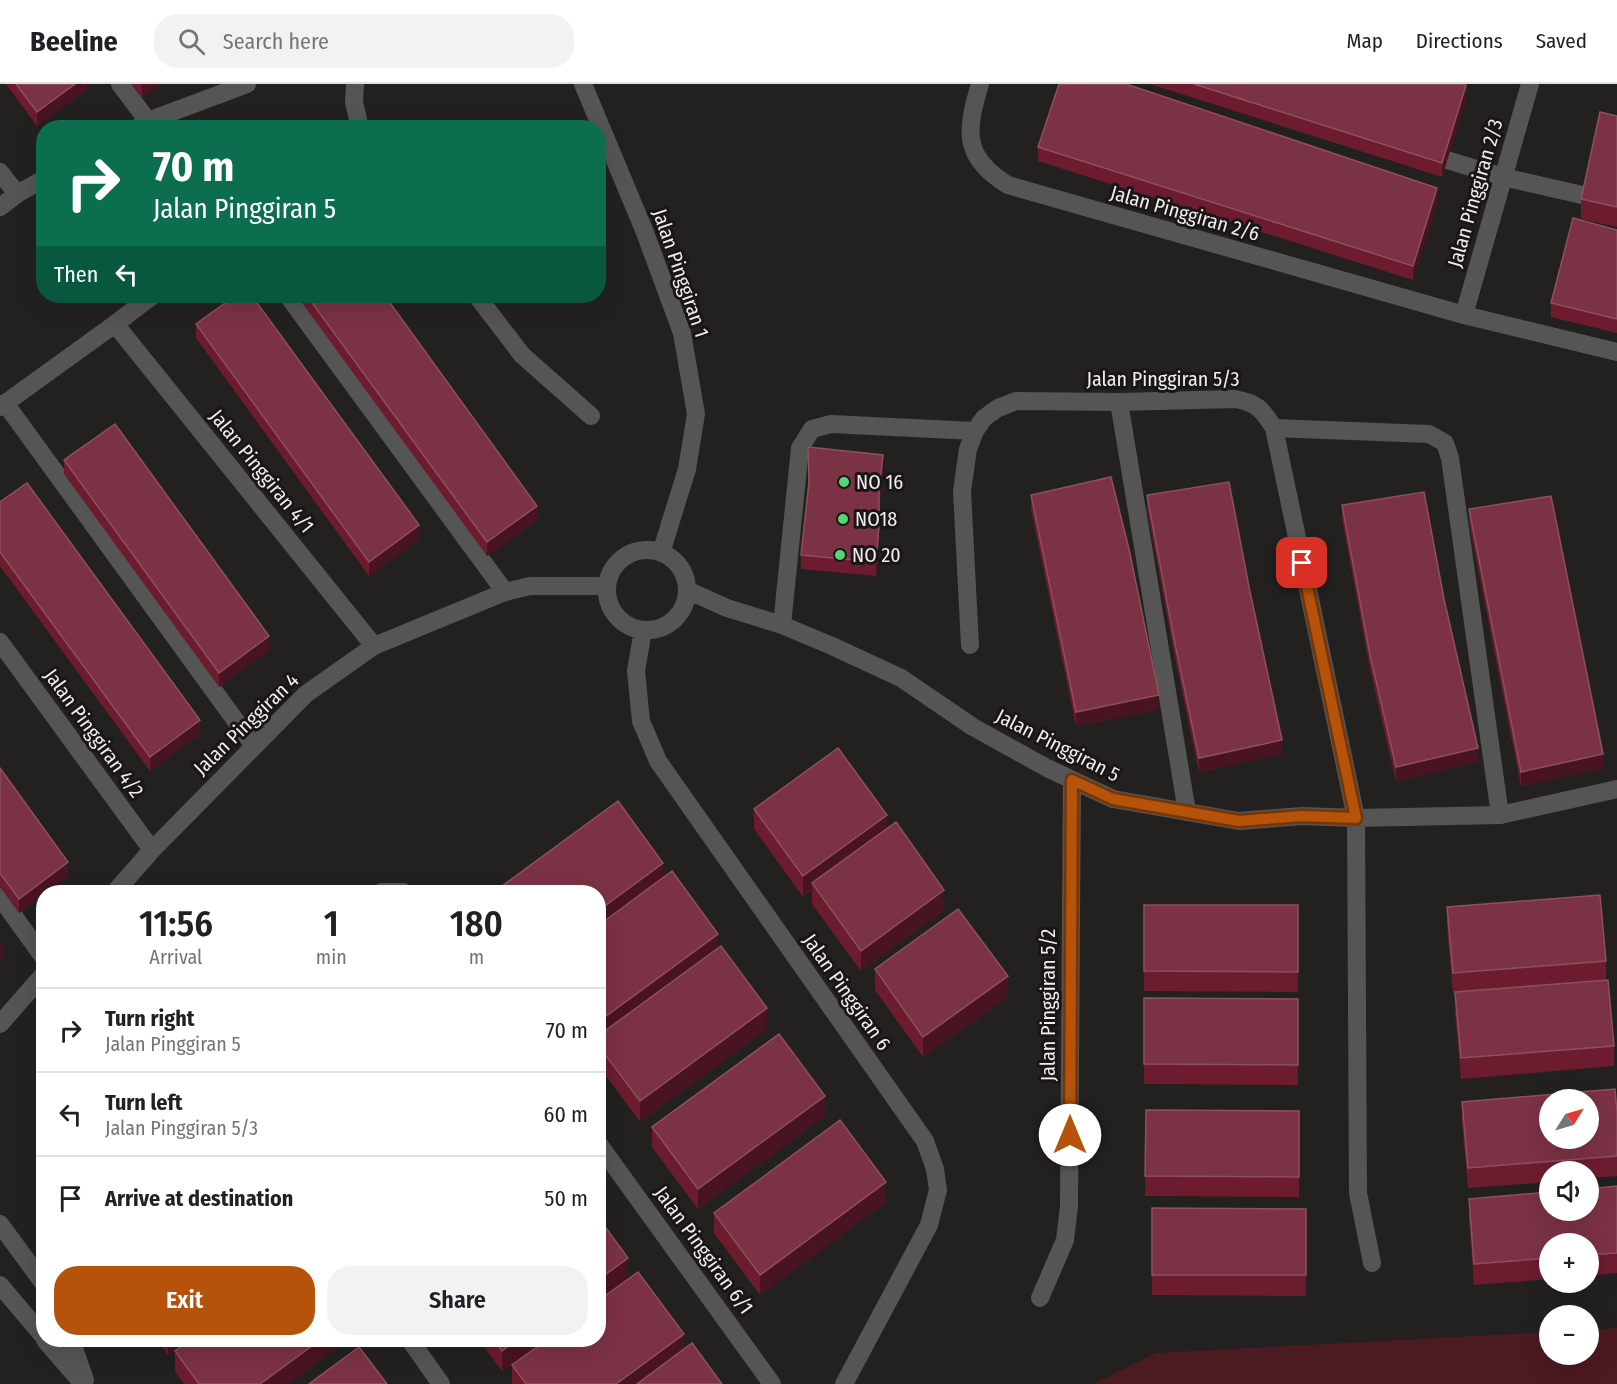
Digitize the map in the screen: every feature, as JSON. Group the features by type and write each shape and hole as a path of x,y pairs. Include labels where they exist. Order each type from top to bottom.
{"street":[{"path":"120,84 141,120"},
{"path":"153,120 247,84"},
{"path":"355,84 354,102 358,120"},
{"name":"Jalan Pinggiran 1","path":"583,84 598,120"},
{"name":"Jalan Pinggiran 2/6","path":"980,84 971,115 970,137 977,157 990,174 1008,186 1464,315 1617,352"},
{"name":"Jalan Pinggiran 2/3","path":"1464,315 1530,84"},
{"name":"Jalan Pinggiran 1","path":"606,139 644,230 682,333 696,414 687,469 661,553"},
{"path":"1403,146 1503,177 1617,203"},
{"path":"0,172 17,194"},
{"path":"0,207 36,183"},
{"path":"143,303 3,405 254,746"},
{"path":"293,303 505,592"},
{"path":"482,303 522,355 591,416"},
{"name":"Jalan Pinggiran 4/1","path":"116,324 374,646"},
{"name":"Jalan Pinggiran 5/3","path":"970,645 962,491 968,449 975,431 984,418 998,408 1016,401 1119,402 1235,399 1253,403 1266,415 1274,428 1356,818"},
{"path":"1119,402 1187,812"},
{"path":"782,625 800,448 812,429 831,424 975,431"},
{"path":"1274,428 1429,434 1444,443 1450,458 1500,815"},
{"path":"650,551 661,553 672,559 685,578 687,590 681,612 674,620 654,630 643,630 631,627 616,615 608,599 607,586 616,564 626,556 650,551"},
{"name":"Jalan Pinggiran 4","path":"121,885 306,694 374,646 505,592 530,586 607,586"},
{"name":"Jalan Pinggiran 5","path":"687,590 727,608 782,625 901,678 973,727 1047,768 1113,799 1239,821 1302,816 1356,818 1500,815 1617,789"},
{"name":"Jalan Pinggiran 6","path":"643,630 636,671 640,721 658,761 925,1141 935,1169 938,1190 928,1225 844,1384"},
{"name":"Jalan Pinggiran 4/2","path":"0,642 153,850"},
{"name":"Jalan Pinggiran 5/2","path":"1040,1298 1065,1240 1069,1206 1072,780"},
{"path":"1356,818 1358,1193 1372,1263"},
{"path":"0,897 36,947"},
{"path":"0,1024 36,983"},
{"name":"Jalan Pinggiran 6/1","path":"606,1154 772,1384"},
{"path":"0,1224 36,1273"},
{"path":"0,1286 36,1329"},
{"path":"52,1347 85,1384"},
{"path":"73,1347 85,1384"},
{"path":"415,1347 441,1384"}],"shaded area":[{"path":"1617,1328 1617,1384 1093,1384 1156,1353 1539,1333 1539,1365 1599,1365 1599,1329"}],"building":[{"path":"16,84 75,84 37,112"},
{"path":"1059,84 1126,84 1437,188 1413,266 1038,147"},
{"path":"1194,84 1462,84 1466,85 1442,163"},
{"path":"1600,112 1617,116 1617,207 1581,199"},
{"path":"1573,218 1617,230 1617,319 1551,303"},
{"path":"225,303 257,303 419,525 369,562 196,324"},
{"path":"312,303 390,303 537,506 487,542"},
{"path":"115,424 269,636 219,673 64,460"},
{"path":"808,447 883,455 876,562 801,555 809,482"},
{"path":"1111,477 1129,549 1159,695 1076,712 1031,495"},
{"path":"1229,482 1282,740 1199,758 1147,495"},
{"path":"27,483 200,720 150,757 0,552 0,502"},
{"path":"1424,492 1444,599 1478,748 1396,767 1370,655 1342,505"},
{"path":"1551,496 1603,754 1521,772 1469,509"},
{"path":"838,748 887,815 803,876 754,809"},
{"path":"0,768 68,862 19,899 0,873"},
{"path":"618,801 663,863 606,905 606,885 504,885"},
{"path":"896,822 944,890 861,951 812,883"},
{"path":"672,871 718,934 606,1016 606,920"},
{"path":"1600,895 1606,961 1453,973 1447,907"},
{"path":"1144,905 1298,905 1298,972 1144,971"},
{"path":"958,909 1008,976 923,1037 875,969"},
{"path":"721,946 767,1008 640,1101 606,1056 606,1030"},
{"path":"1608,980 1614,1046 1461,1058 1455,992"},
{"path":"1144,998 1298,999 1298,1065 1144,1064"},
{"path":"779,1034 825,1096 698,1189 652,1127"},
{"path":"1615,1089 1617,1156 1468,1168 1462,1102 1539,1095 1539,1149 1599,1149 1599,1090"},
{"path":"1146,1110 1299,1111 1299,1177 1145,1176"},
{"path":"840,1120 886,1182 760,1275 714,1213"},
{"path":"1617,1186 1617,1253 1599,1254 1599,1233 1539,1233 1539,1259 1474,1264 1469,1199 1539,1193 1539,1221 1599,1221 1599,1188"},
{"path":"1152,1208 1306,1209 1306,1275 1152,1275"},
{"path":"606,1228 628,1258 606,1274"},
{"path":"638,1272 684,1334 616,1384 526,1384 512,1365 537,1347 606,1347 606,1295"},
{"path":"692,1343 722,1384 637,1384"},
{"path":"180,1347 310,1347 260,1384 199,1384 175,1351"},
{"path":"359,1347 387,1384 309,1384"}],"place":[{"name":"NO 16","path":"844,482"},
{"name":"NO18","path":"843,519"},
{"name":"NO 20","path":"840,555"}],"route":[{"path":"1070,1135 1072,780 1113,799 1239,821 1302,816 1356,818 1302,563"}]}
